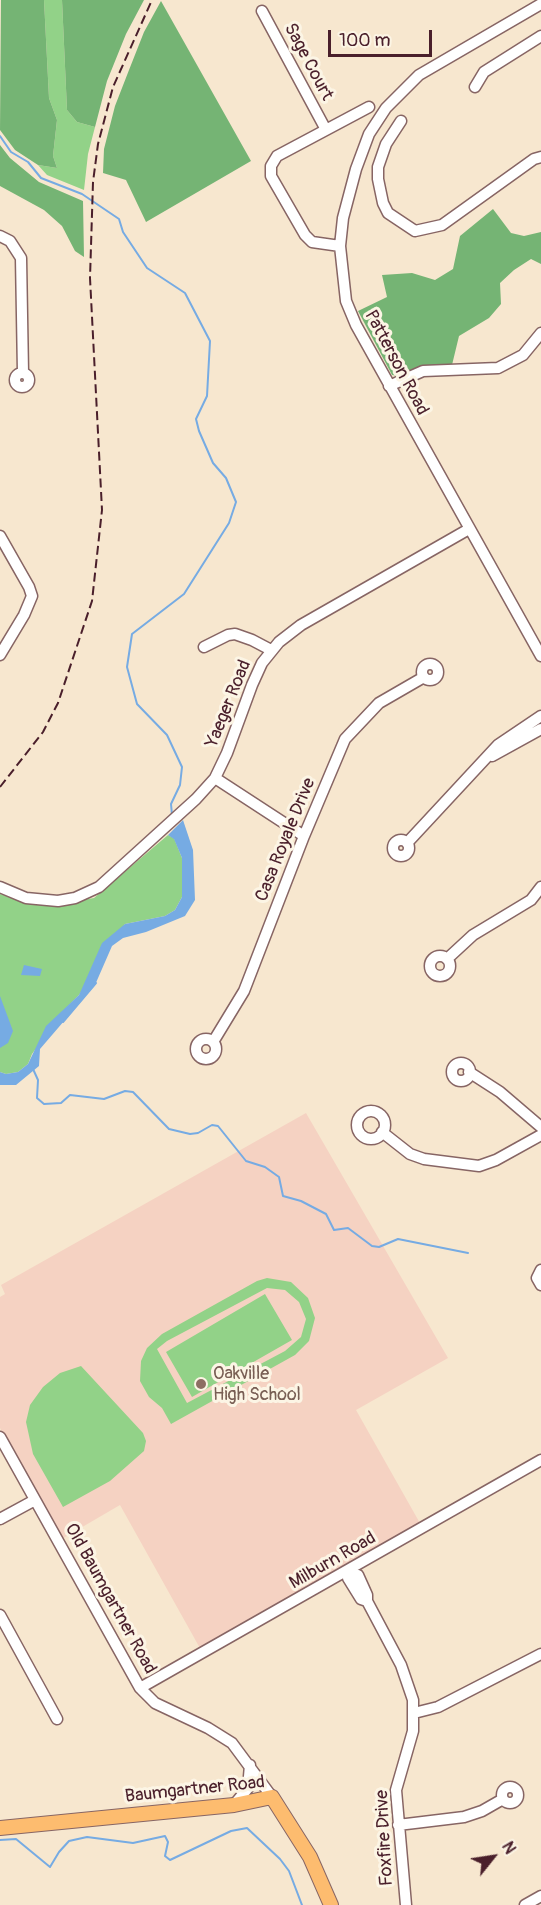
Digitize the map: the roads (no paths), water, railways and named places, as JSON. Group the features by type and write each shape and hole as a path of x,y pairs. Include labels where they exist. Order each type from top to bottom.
{"main road":[{"name":"Baumgartner Road","path":"0,1828 240,1804 272,1797 309,1857 331,1905"},
{"path":"240,1804 286,1818"}],"street":[{"name":"Patterson Road","path":"469,529 351,314 342,280 340,246 344,211 369,134 390,103 419,75 541,4"},
{"name":"Sage Court","path":"262,11 325,128"},
{"path":"475,87 484,72 541,36"},
{"name":"Sage Court","path":"340,246 312,242 305,235 271,176 271,166 277,156 369,106"},
{"path":"401,121 386,144 378,166 380,191 388,213 415,231 442,225 534,159 541,157"},
{"path":"0,236 10,241 21,258 23,373"},
{"path":"389,386 423,371 498,368 522,355 541,333"},
{"path":"469,529 541,656"},
{"name":"Yaeger Road","path":"0,888 26,898 43,900 75,898 108,879 183,811 215,778 227,753 252,685 271,650 301,625 469,529"},
{"path":"0,536 32,596 24,615 2,649"},
{"path":"204,647 235,634 271,650"},
{"name":"Casa Royale Drive","path":"213,1042 244,991 304,836 350,733 379,703 424,676"},
{"path":"407,843 498,745 541,716"},
{"path":"484,761 541,729"},
{"path":"215,778 304,836"},
{"path":"447,959 473,935 531,900 541,887"},
{"path":"469,1072 500,1092 541,1127"},
{"path":"382,1132 410,1154 424,1159 478,1166 496,1160 541,1135"},
{"path":"541,1270 537,1278 541,1284"},
{"name":"Old Baumgartner Road","path":"0,1437 140,1688 155,1703 222,1736 250,1765 272,1797"},
{"name":"Milburn Road","path":"140,1688 350,1572 541,1460"},
{"path":"0,1519 35,1500"},
{"name":"Foxfire Drive","path":"350,1572 348,1578 361,1599 367,1601 409,1682 414,1713 413,1731 396,1790 406,1905"},
{"path":"0,1615 57,1719"},
{"path":"414,1713 438,1707 540,1652"},
{"path":"240,1804 248,1788 250,1765"},
{"path":"398,1825 464,1817 482,1811 503,1799"},
{"path":"525,1905 541,1896"}],"water":[{"path":"183,820 193,850 195,900 185,916 146,932 123,938 112,946 95,985 40,1049 39,1066 16,1085 0,1085 0,1072 6,1074 18,1072 28,1064 46,1026 79,995 102,943 125,924 165,916 175,910 182,897 182,858 174,839 168,835"},
{"path":"24,965 42,969 40,976 21,975"},
{"path":"0,996 13,1031 8,1043 0,1048"}],"waterway":[{"path":"0,136 11,152 28,162 41,178 82,194 119,219 123,232 147,268 185,293 210,341 207,396 196,419 213,463 226,478 236,502 229,523 184,594 132,634 127,667 137,704 167,735 182,767 180,785 171,804 172,815"},
{"path":"63,1022 96,983"},
{"path":"33,1069 38,1080 37,1098 44,1104 61,1103 70,1095 104,1099 125,1091 133,1092 169,1129 190,1134 198,1133 212,1125 218,1126 246,1161 265,1167 279,1177 283,1196 301,1201 326,1214 334,1230 348,1228 372,1246 379,1247 398,1239 468,1253"},
{"path":"0,1840 16,1839 50,1867 69,1841 87,1837 133,1843 165,1836 168,1842 165,1856 170,1860 231,1831 247,1828 280,1859 289,1871 302,1905"}],"railway":[{"path":"0,787 43,732 58,703 92,601 102,510 90,278 93,182 98,144 113,87 152,0"}],"place":[{"name":"Oakville High School","path":"201,1384"}]}
